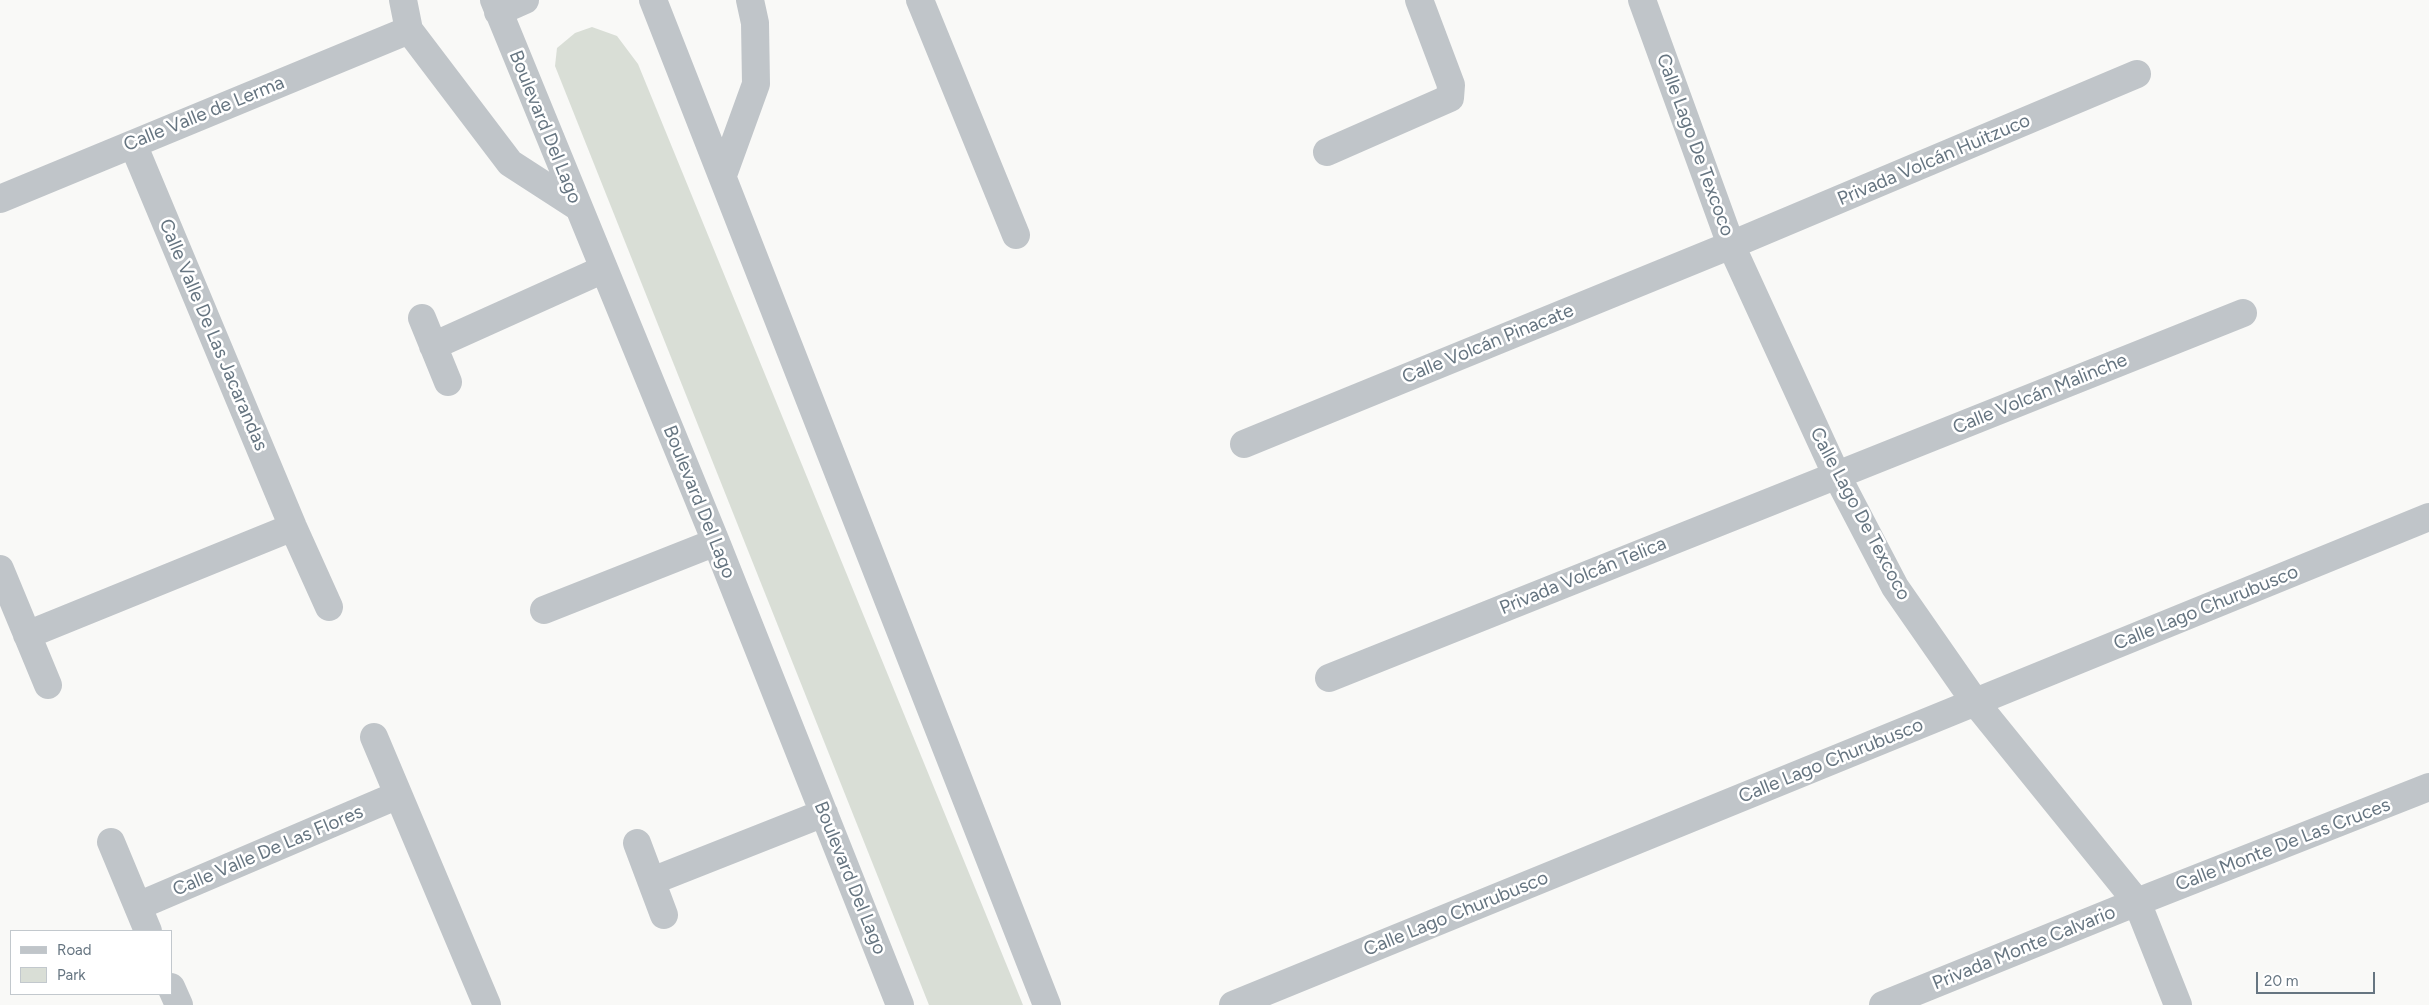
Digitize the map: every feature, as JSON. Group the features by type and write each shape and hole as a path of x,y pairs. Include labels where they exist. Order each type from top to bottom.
{"street":[{"path":"403,0 409,30 510,163 578,208"},
{"path":"496,6 525,0"},
{"path":"653,0 723,174 1047,1005"},
{"path":"723,174 756,84 755,23 750,0"},
{"path":"920,0 1016,235"},
{"path":"1327,152 1450,98 1450,85 1420,0"},
{"name":"Calle Lago De Texcoco","path":"1642,0 1731,245 1836,474 1896,587 1975,702 2137,902 2178,1005"},
{"name":"Boulevard Del Lago","path":"496,6 716,542 900,1005"},
{"name":"Calle Valle de Lerma","path":"0,198 409,30"},
{"name":"Privada Volcán Huitzuco","path":"1731,245 2137,74"},
{"name":"Calle Valle De Las Jacarandas","path":"133,144 293,526 329,607"},
{"name":"Calle Volcán Pinacate","path":"1244,444 1731,245"},
{"path":"433,346 604,269"},
{"name":"Calle Volcán Malinche","path":"1836,474 2243,313"},
{"path":"422,318 448,382"},
{"name":"Privada Volcán Telica","path":"1329,678 1836,474"},
{"name":"Calle Lago Churubusco","path":"1233,1005 2429,517"},
{"path":"27,635 293,526"},
{"path":"544,610 716,542"},
{"path":"0,569 48,685"},
{"path":"374,737 486,1005"},
{"name":"Calle Monte De Las Cruces","path":"2137,902 2429,787"},
{"name":"Calle Valle De Las Flores","path":"138,906 398,795"},
{"path":"652,881 824,813"},
{"path":"111,842 148,930"},
{"path":"638,842 664,915"},
{"name":"Privada Monte Calvario","path":"1883,1005 2137,902"},
{"path":"172,989 179,1005"}],"green space":[{"path":"592,27 617,36 638,64 1023,1005 929,1005 555,66 557,48 575,33"}]}
